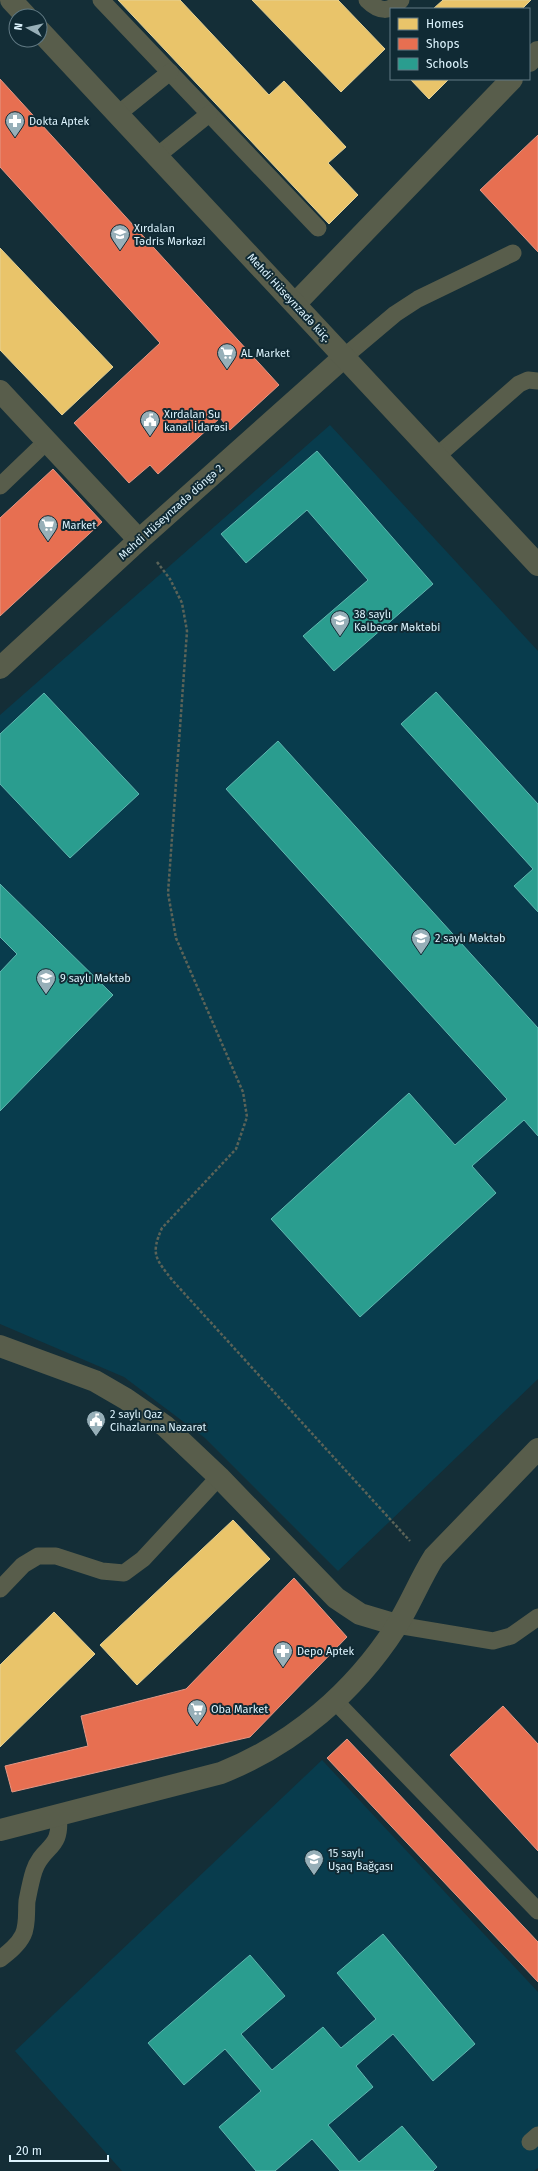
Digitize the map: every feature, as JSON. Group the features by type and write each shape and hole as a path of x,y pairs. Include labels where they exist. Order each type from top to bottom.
{"street":[{"path":"11,0 18,8"},
{"name":"Mehdi Hüseynzadə küç.","path":"48,40 538,565"},
{"path":"530,60 538,52"},
{"path":"295,304 511,80"},
{"name":"Mehdi Hüseynzadə döngə 2","path":"0,668 139,540 344,356"},
{"path":"0,391 139,540"},
{"path":"0,1346 95,1381 126,1399 165,1426 220,1477 336,1598 360,1614 397,1625"},
{"path":"0,1830 221,1773 252,1761 284,1741 335,1701 372,1662 397,1625 421,1577 434,1557 538,1449"}],"lane":[{"path":"101,0 318,228"},
{"path":"367,0 375,8 385,10 390,8"},
{"path":"392,8 395,7 402,0"},
{"path":"118,114 170,72"},
{"path":"157,156 209,114"},
{"path":"344,356 395,314 418,299 513,253"},
{"path":"437,456 519,384 528,380 538,381"},
{"path":"0,486 47,441"},
{"path":"0,1589 23,1565 38,1556 56,1556 102,1571 124,1572 143,1559 220,1477"},
{"path":"397,1625 493,1641 511,1636 538,1617"},
{"path":"335,1701 538,1911"},
{"path":"0,1959 16,1946 24,1933 27,1901 34,1870 40,1859 56,1842 60,1829 58,1814"}],"path":[{"path":"139,540 173,585 182,603 187,631 168,894 176,938 243,1092 247,1117 236,1149 162,1228 155,1243 157,1260 173,1281 413,1544 434,1557"}],"shaded area":[{"path":"330,425 538,651 538,1379 338,1571 205,1438 124,1377 0,1324 0,715"},
{"name":"15 saylı Uşaq Bağçası","path":"322,1760 538,1992 538,2168 534,2171 122,2171 15,2051"}],"building: Homes":[{"path":"118,0 180,0 269,95 284,81 346,147 328,163 358,195 329,224"},
{"path":"252,0 338,0 385,49 341,92"},
{"path":"443,0 531,0 523,8 434,8"},
{"path":"411,80 448,80 429,99"},
{"path":"0,248 113,367 62,415 0,350"},
{"path":"233,1520 270,1559 137,1685 100,1645"},
{"path":"54,1612 95,1654 0,1747 0,1665"}],"building: Shops":[{"path":"0,79 279,385 230,430 220,418 158,474 150,465 129,483 74,423 160,343 0,167"},
{"path":"538,135 538,252 480,190"},
{"path":"53,469 102,522 0,616 0,518"},
{"path":"294,1578 347,1637 250,1737 12,1792 5,1766 88,1746 81,1716 186,1689"},
{"path":"503,1706 538,1744 538,1851 450,1755"},
{"path":"347,1739 538,1942 538,1982 327,1758"}],"building: Schools":[{"path":"317,451 433,584 334,671 303,636 368,580 307,510 246,563 221,534"},
{"path":"436,692 538,804 538,912 514,886 533,869 401,724"},
{"path":"44,693 139,794 70,858 0,784 0,734"},
{"path":"278,741 538,1028 538,1136 524,1120 472,1166 496,1193 360,1317 271,1219 409,1093 455,1145 507,1099 226,789"},
{"path":"0,884 113,995 0,1111 0,972 17,954 0,937"},
{"path":"383,1934 475,2044 433,2081 393,2034 356,2066 373,2087 328,2125 359,2162 402,2126 437,2167 433,2171 340,2171 312,2139 275,2171 256,2171 219,2127 261,2091 225,2049 184,2085 148,2043 250,1955 285,1996 241,2034 272,2070 323,2027 341,2048 376,2019 337,1973"}],"place":[{"name":"Dokta Aptek","path":"15,138"},
{"name":"Xırdalan Tədris Mərkəzi","path":"120,251"},
{"name":"AL Market","path":"227,370"},
{"name":"Xırdalan Su kanal İdarəsi","path":"150,437"},
{"name":"Market","path":"48,542"},
{"name":"38 saylı Kəlbəcər Məktəbi","path":"340,637"},
{"name":"2 saylı Məktəb","path":"421,955"},
{"name":"9 saylı Məktəb","path":"46,995"},
{"name":"2 saylı Qaz Cihazlarına Nəzarət","path":"96,1437"},
{"name":"Depo Aptek","path":"283,1668"},
{"name":"Oba Market","path":"197,1726"},
{"name":"15 saylı Uşaq Bağçası","path":"314,1876"}]}
